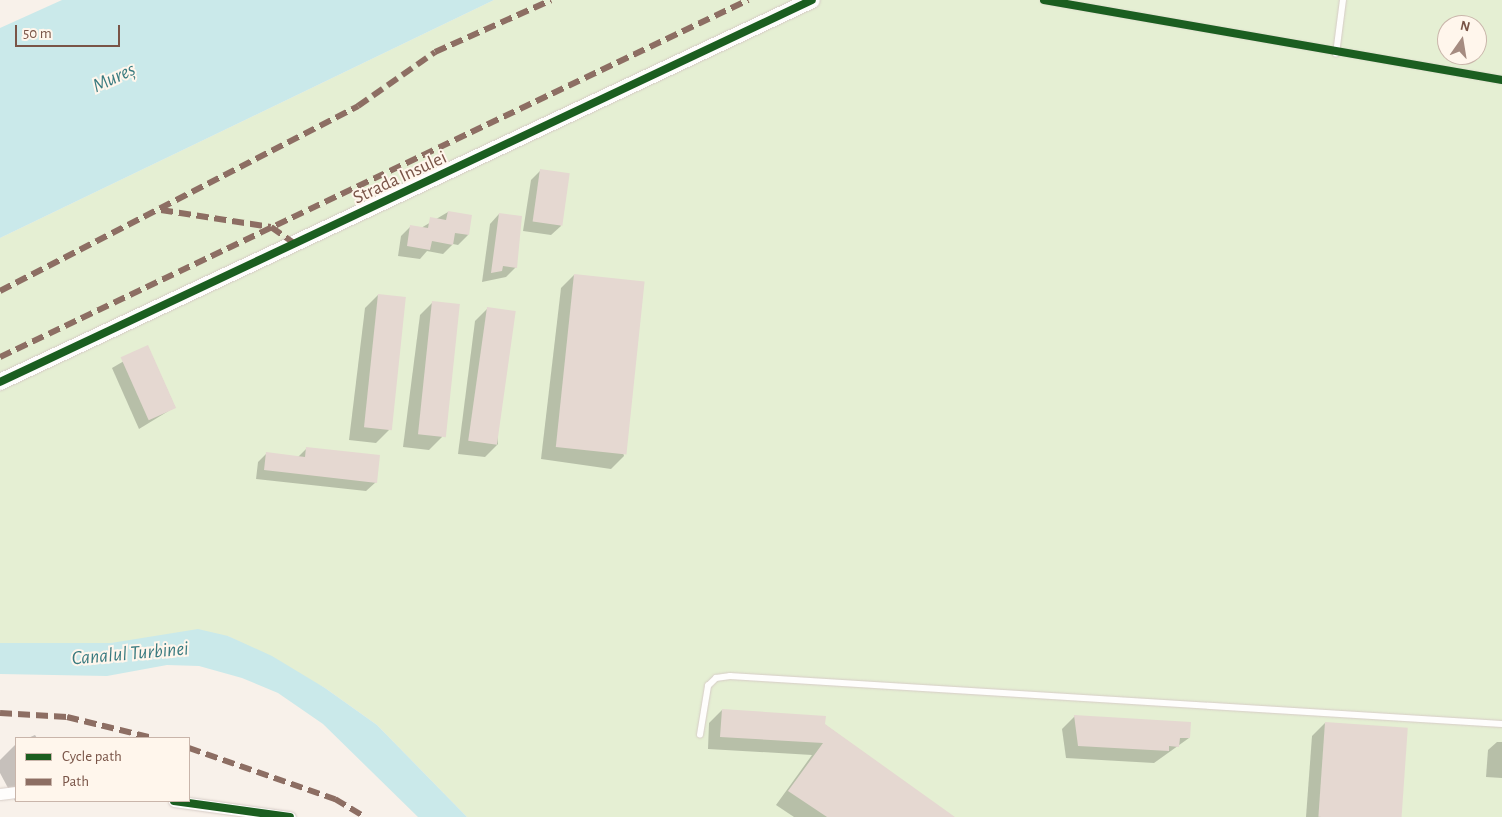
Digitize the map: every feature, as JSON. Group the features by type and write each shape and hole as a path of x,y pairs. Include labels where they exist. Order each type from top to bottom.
{"street":[{"name":"Strada Insulei","path":"0,382 812,0"},
{"path":"0,794 15,792"},
{"path":"181,802 290,817"}],"lane":[{"path":"1044,0 1336,54 1502,80"},
{"path":"1336,54 1343,0"},
{"path":"700,735 708,686 716,678 730,676 1502,724"}],"green space":[{"path":"494,0 1502,0 1502,817 467,817 377,725 325,688 228,636 111,643 0,643 0,238"}],"water":[{"name":"Mureș","path":"62,0 494,0 0,238 0,28"},
{"name":"Canalul Turbinei","path":"198,629 228,636 272,656 325,688 377,725 467,817 418,817 323,724 278,693 242,678 199,666 167,665 107,676 0,674 0,643 111,643"}],"building":[{"path":"540,169 570,173 562,226 533,221"},
{"path":"448,211 472,215 469,235 455,233 453,245 432,241 430,250 407,246 410,225 428,228 430,217 446,220"},
{"path":"499,213 522,216 517,268 503,266 502,271 491,273"},
{"path":"574,274 645,281 626,454 556,447"},
{"path":"378,294 406,297 392,430 364,427"},
{"path":"432,301 460,304 446,437 418,434"},
{"path":"487,307 516,311 497,445 468,441"},
{"path":"148,345 176,408 149,420 121,357"},
{"path":"306,447 380,455 377,483 264,470 266,452 305,457"},
{"path":"722,709 826,716 825,724 955,817 827,817 788,791 823,743 720,737"},
{"path":"1074,715 1191,722 1190,738 1180,738 1179,747 1169,746 1169,751 1078,746"},
{"path":"1325,722 1408,728 1402,817 1318,817"}],"marked path":[{"path":"0,291 358,106 435,52 551,0"},
{"path":"0,357 748,0"},
{"path":"161,210 271,227 295,244"},
{"path":"0,713 67,717 149,737"},
{"path":"190,748 335,799 365,817"}],"cycle path":[{"path":"0,382 812,0"},
{"path":"1044,0 1502,80"},
{"path":"181,802 290,817"}]}
